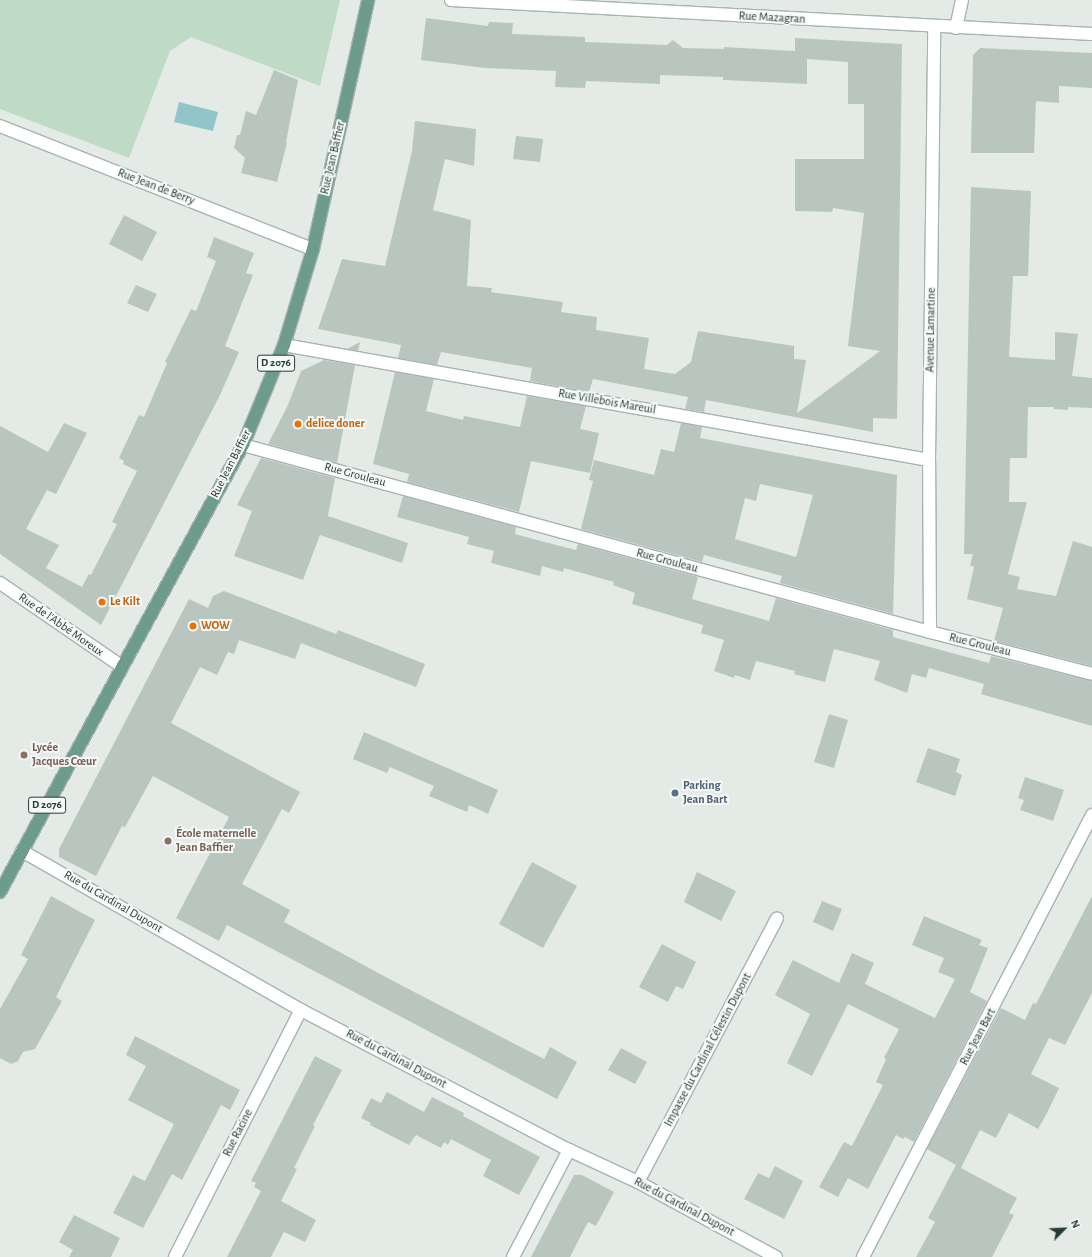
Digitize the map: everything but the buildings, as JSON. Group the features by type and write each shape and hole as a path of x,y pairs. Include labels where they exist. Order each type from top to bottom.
{"main road":[{"name":"Rue Jean Baffier","path":"0,892 121,666 243,445 284,344 313,249 368,0"}],"street":[{"name":"Rue Mazagran","path":"451,0 934,27 1092,34"},
{"path":"956,28 962,0"},
{"name":"Avenue Lamartine","path":"930,632 929,460 934,27"},
{"name":"Rue Jean de Berry","path":"0,126 313,249"},
{"name":"Rue Villebois Mareuil","path":"284,344 929,460"},
{"name":"Rue Grouleau","path":"243,445 930,632 1092,674"},
{"name":"Rue de l'Abbé Moreux","path":"0,583 121,666"},
{"name":"Rue Jean Bart","path":"863,1257 1092,816"},
{"name":"Rue du Cardinal Dupont","path":"22,851 301,1010 570,1150 638,1182 776,1257"},
{"name":"Impasse du Cardinal Célestin Dupont","path":"638,1182 777,918"},
{"name":"Rue Racine","path":"175,1257 301,1010"},
{"path":"513,1257 570,1150"}],"green space":[{"path":"0,0 340,0 320,86 191,37 170,51 129,158 0,109"}],"water":[{"path":"179,102 218,112 213,131 174,122"}],"place":[{"name":"delice doner","path":"298,424"},
{"name":"Le Kilt","path":"102,602"},
{"name":"WOW","path":"193,626"},
{"name":"Lycée Jacques Cœur","path":"24,755"},
{"name":"Parking Jean Bart","path":"675,793"},
{"name":"École maternelle Jean Baffier","path":"168,841"}]}
